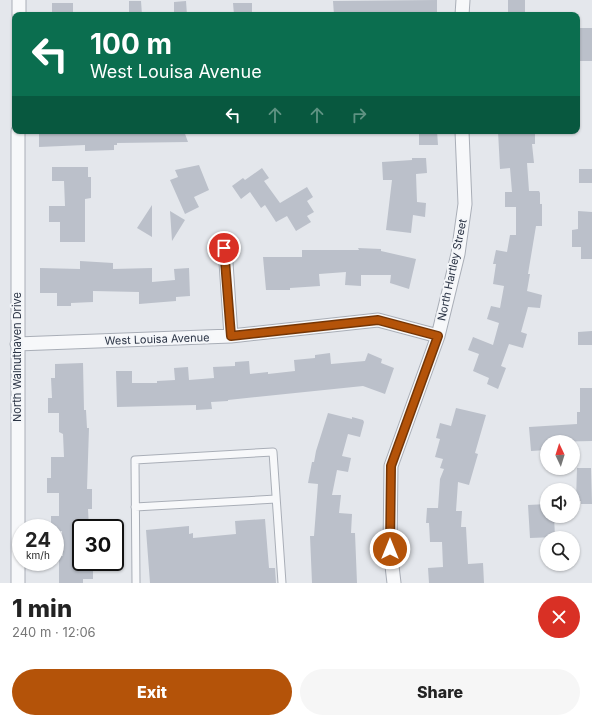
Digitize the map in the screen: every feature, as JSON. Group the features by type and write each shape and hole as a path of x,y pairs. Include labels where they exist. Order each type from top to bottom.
{"street":[{"path":"19,0 19,12"},
{"path":"462,12 463,0"},
{"name":"North Walnuthaven Drive","path":"18,134 18,583"},
{"name":"North Hartley Street","path":"394,583 390,549 391,466 438,336 458,254 465,204 462,164 462,134"},
{"path":"224,248 231,336"},
{"name":"West Louisa Avenue","path":"17,344 231,336 378,320 438,336"}],"lane":[{"path":"136,583 135,460 273,452 282,583"},
{"path":"135,507 276,499"}],"building":[{"path":"437,0 437,12 334,12 333,1"},
{"path":"508,0 525,0 525,12 508,12"},
{"path":"129,1 141,1 142,12 129,12"},
{"path":"186,1 187,12 174,12 174,2"},
{"path":"52,3 73,3 73,12 52,12"},
{"path":"233,3 252,3 252,12 234,12"},
{"path":"580,28 592,28 592,61 580,61"},
{"path":"39,134 185,134 188,142 117,143 117,145 114,145 114,150 85,151 85,145 39,147"},
{"path":"419,134 437,134 438,145 419,145"},
{"path":"498,134 535,134 535,144 532,144 534,163 527,163 529,191 539,191 540,193 540,204 542,204 542,226 536,226 528,274 530,274 527,291 542,295 540,308 528,307 521,332 527,334 523,348 509,344 501,366 506,368 498,389 487,384 489,378 473,371 479,354 468,350 473,337 493,345 499,323 487,319 491,306 500,308 504,286 493,284 496,264 493,264 496,250 507,252 510,235 516,235 516,207 505,207 505,192 512,192 510,168 500,169"},
{"path":"412,158 426,158 427,173 416,174 417,202 426,203 425,217 413,215 411,233 386,230 392,180 383,180 382,162 412,160"},
{"path":"199,165 209,190 194,197 199,207 185,214 170,180 178,177 175,170"},
{"path":"52,167 88,167 88,177 91,177 91,198 85,199 85,242 60,242 60,222 49,222 49,206 65,206 64,181 52,181"},
{"path":"262,168 269,178 264,181 280,203 307,187 313,197 307,201 314,212 307,216 311,222 296,231 287,216 276,222 265,205 261,208 250,192 241,199 232,186 243,178 245,180"},
{"path":"579,169 592,169 592,183 579,183"},
{"path":"152,205 152,237 137,228"},
{"path":"170,211 185,220 172,241"},
{"path":"578,211 592,212 592,259 581,259 581,247 572,247 572,230 578,229"},
{"path":"358,248 381,249 381,251 416,259 409,289 390,283 391,275 361,275 361,286 345,285 346,272 319,274 320,286 290,288 290,290 266,290 263,257 302,257 302,250 359,250"},
{"path":"80,261 113,263 113,269 152,268 152,282 175,280 174,269 189,268 190,296 176,297 176,301 139,304 139,292 93,291 93,302 71,303 71,306 57,306 57,293 40,293 40,268 80,269"},
{"path":"592,331 592,345 578,345 578,332"},
{"path":"330,353 331,364 365,361 368,353 382,359 381,363 394,368 385,394 363,386 211,402 212,409 196,410 196,405 117,407 116,371 132,371 132,383 157,383 157,381 175,380 174,368 188,367 189,380 214,378 213,367 235,366 235,362 249,361 250,374 268,372 268,374 295,371 294,360 315,358 315,355"},
{"path":"83,363 84,410 86,410 87,428 89,428 87,489 92,489 92,509 88,509 89,519 72,519 72,571 93,571 93,579 83,579 83,583 59,583 59,571 64,571 64,519 51,519 51,516 59,516 59,493 47,493 47,478 51,478 51,457 64,457 63,434 59,432 59,413 48,413 48,398 52,398 51,378 55,378 55,364"},
{"path":"580,388 592,388 592,441 580,441 580,435 540,435 540,450 531,451 529,427 577,424 577,412 580,412"},
{"path":"456,408 486,415 475,453 478,454 469,485 458,482 456,511 462,511 461,527 466,527 468,564 483,563 484,583 429,583 428,568 443,567 442,542 430,542 429,523 426,523 427,508 438,508 440,479 444,469 440,468 443,459 435,457 440,439 436,438 440,423 451,426"},
{"path":"328,413 352,419 352,417 363,420 364,422 360,437 348,434 342,456 351,458 348,472 337,470 332,495 341,495 339,513 352,514 351,533 355,533 357,583 312,583 310,536 314,536 318,484 308,483 312,462 314,462"},
{"path":"580,468 591,468 592,504 581,504 580,483 577,483 577,475 580,475"},
{"path":"540,504 540,523 554,523 555,531 540,531 540,538 530,538 528,505"},
{"path":"265,519 269,568 275,568 276,583 150,583 146,530 189,526 189,534 193,533 193,538 236,534 235,521"}],"route":[{"path":"224,248 231,336 378,320 438,336 391,466 390,549"}]}
